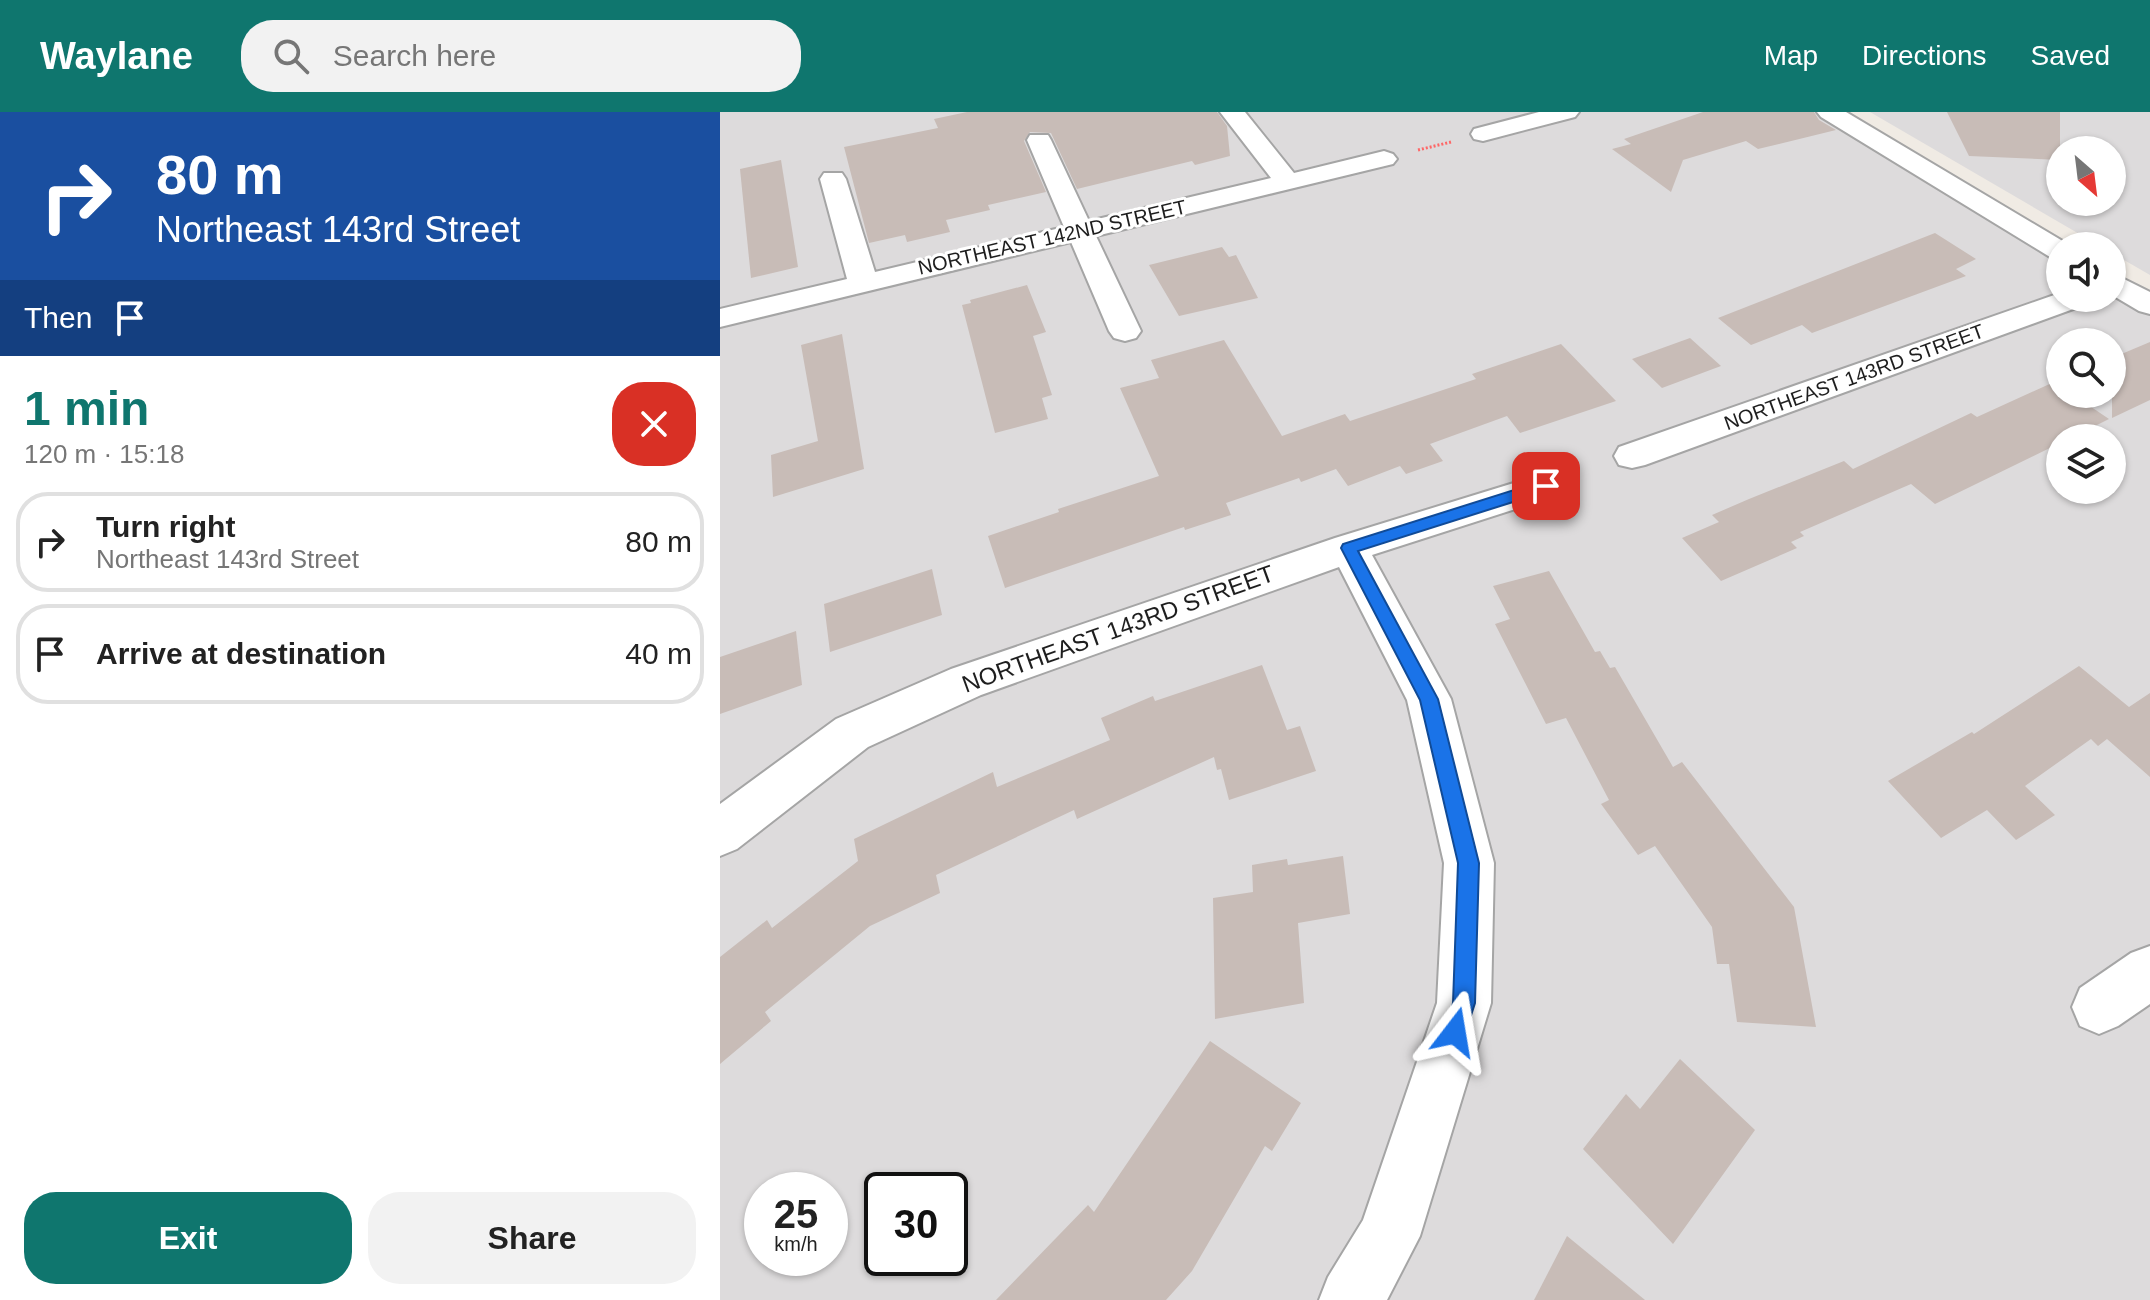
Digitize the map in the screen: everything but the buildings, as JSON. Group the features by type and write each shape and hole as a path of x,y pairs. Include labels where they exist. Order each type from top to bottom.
{"street":[{"path":"1232,112 1286,180"},
{"path":"1483,134 1567,112"},
{"path":"1829,112 2046,243"},
{"path":"1039,140 1125,331"},
{"name":"NORTHEAST 142ND STREET","path":"720,318 1384,159"},
{"path":"833,179 863,282"},
{"path":"2126,279 2150,270"},
{"path":"2126,291 2150,305"},
{"name":"NORTHEAST 143RD STREET","path":"1632,456 2046,309"},
{"name":"NORTHEAST 143RD STREET","path":"720,833 852,733 966,682 1349,548 1546,486"},
{"path":"1349,548 1429,699 1469,863 1464,1003 1389,1236 1351,1300"},
{"path":"2099,1007 2150,972"}],"path":[{"path":"1384,159 1483,134"}],"shaded area":[{"path":"720,112 1829,112 2046,243 2046,312 2126,312 2126,290 2150,305 2150,1300 720,1300"},
{"path":"1870,112 2150,112 2150,275 2126,261 2126,232 2076,232 2049,216 2126,216 2126,136 2046,136 2046,215"}],"route":[{"path":"1455,1032 1464,1003 1469,863 1429,699 1349,548 1546,486"}]}
